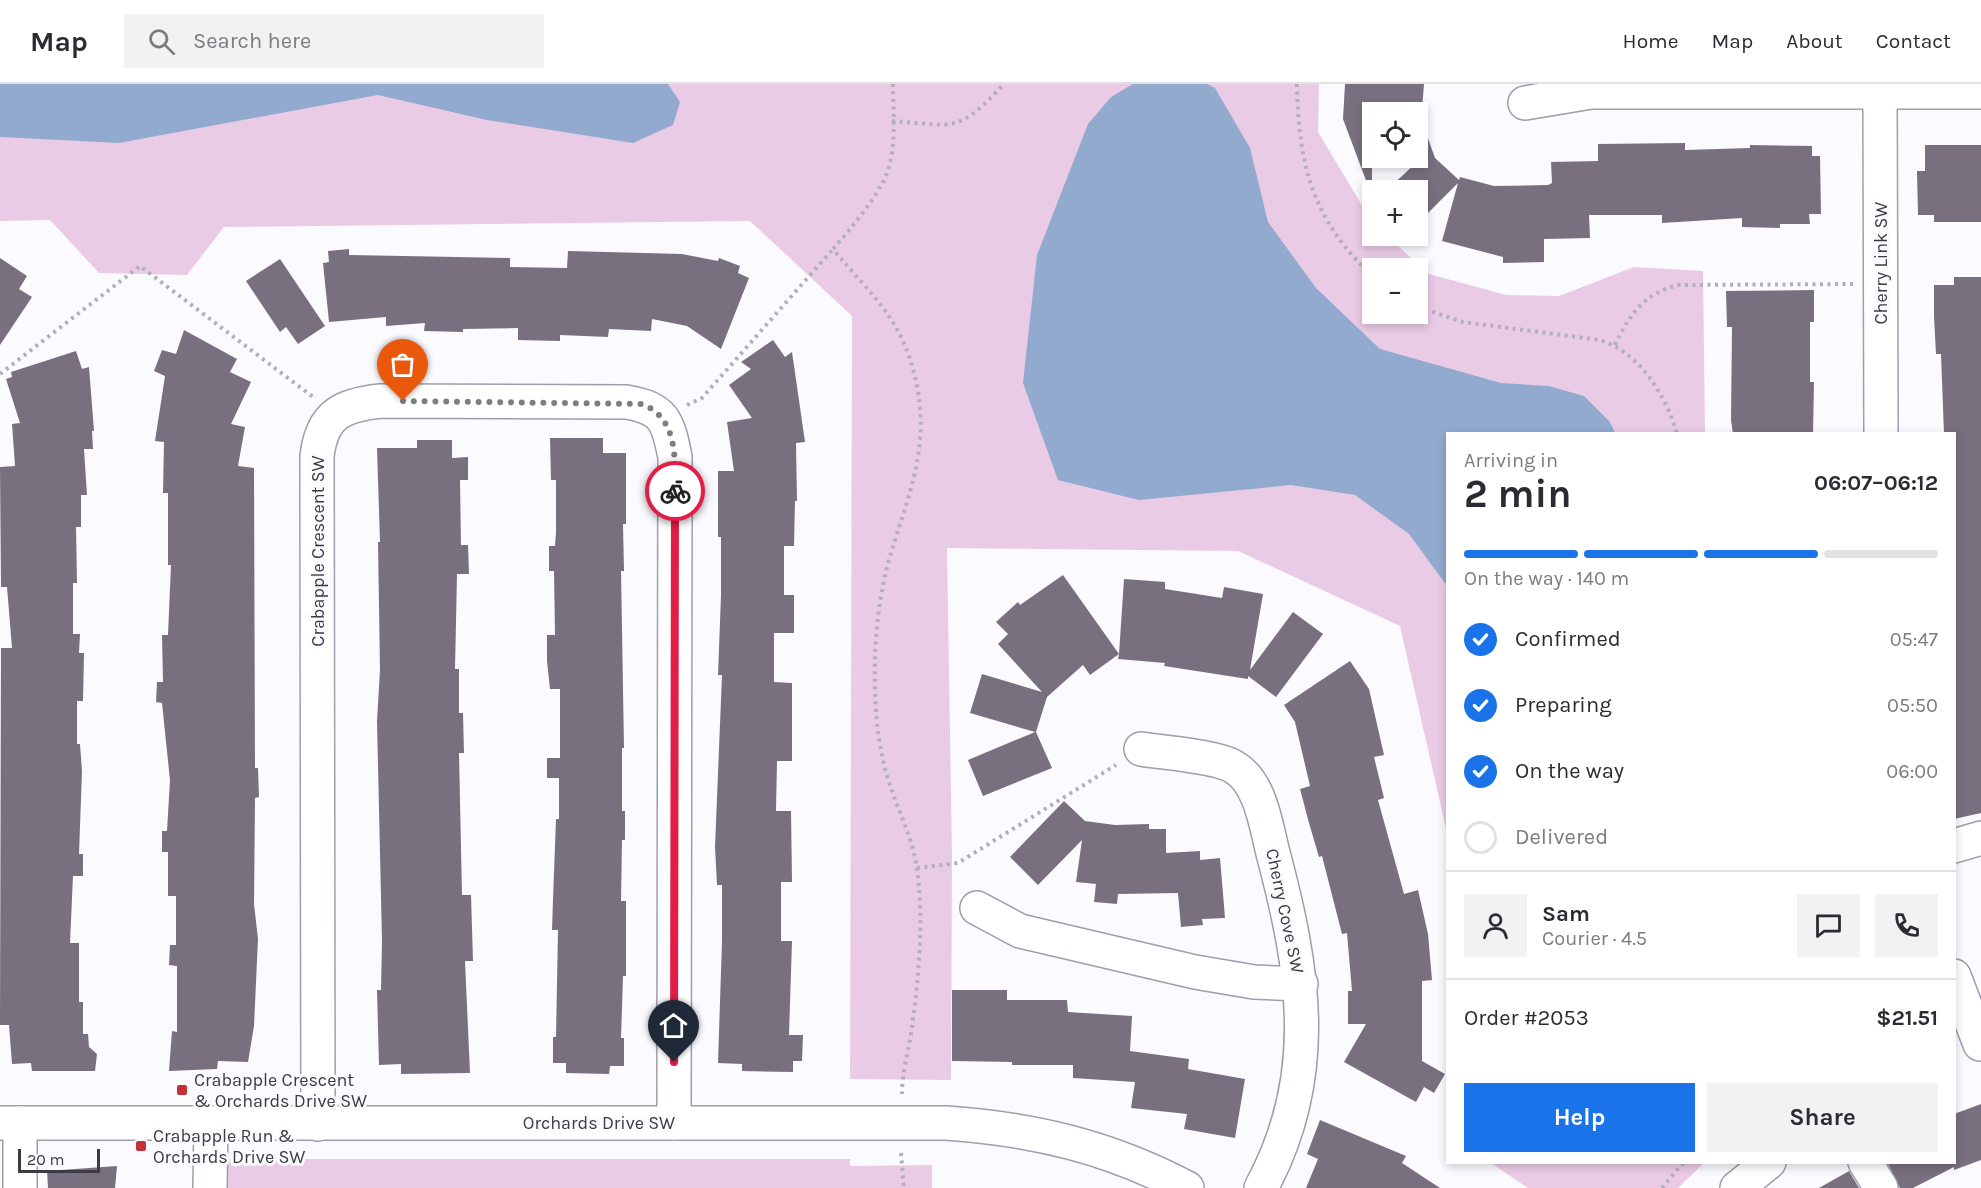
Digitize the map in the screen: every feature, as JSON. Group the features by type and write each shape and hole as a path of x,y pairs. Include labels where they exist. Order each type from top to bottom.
{"street":[{"path":"1525,103 1591,92 1981,92"},
{"name":"Cherry Link SW","path":"1881,92 1881,432"},
{"path":"334,415 347,407 363,403 404,401 626,402 655,409 668,427 675,457 674,1123"},
{"name":"Crabapple Crescent SW","path":"318,1124 317,456 323,429 334,415"},
{"name":"Cherry Cove SW","path":"1141,749 1219,762 1234,767 1244,776 1262,810 1292,924 1301,984 1302,1047 1295,1097 1281,1150 1262,1188"},
{"path":"1956,845 1981,838"},
{"path":"977,908 1020,931 1195,972 1254,982 1301,984"},
{"path":"1956,984 1972,1047"},
{"name":"Orchards Drive SW","path":"10,1123 913,1122 999,1126 1077,1143 1124,1159 1187,1188"},
{"path":"10,1123 20,1188"},
{"path":"210,1188 211,1124"},
{"path":"1737,1188 1767,1164"},
{"path":"1866,1164 1881,1188"}],"path":[{"path":"662,416 702,398 833,249 874,196 887,173 892,148 893,84"},
{"path":"892,121 948,126 959,123 977,113 1004,84"},
{"path":"1296,84 1299,145 1309,180 1336,235 1362,263"},
{"path":"833,249 870,290 900,332 917,388 921,411 921,437 915,479 881,592 875,656 878,733 890,785 906,828 917,868 920,939 912,1029 902,1084"},
{"path":"0,374 140,266 297,383 334,415"},
{"path":"1615,345 1624,326 1639,305 1659,289 1679,285 1881,284"},
{"path":"1428,310 1463,322 1600,340 1615,345 1656,386 1676,432"},
{"path":"917,868 957,863 1141,749"},
{"path":"1662,1188 1682,1164"},
{"path":"901,1166 904,1188"}],"shaded area":[{"path":"0,84 1319,84 1318,132 1362,205 1362,246 1398,246 1411,258 1362,258 1362,324 1428,324 1428,273 1506,295 1559,296 1634,267 1703,271 1705,432 1446,432 1446,829 1400,626 1238,551 947,548 952,856 951,1080 850,1079 852,316 750,221 224,227 187,275 99,273 50,220 0,221"},
{"path":"220,1159 850,1159 850,1166 932,1165 932,1188 220,1188"},
{"path":"1492,1164 1703,1164 1678,1188 1528,1188"}],"water":[{"path":"0,84 668,84 680,102 673,125 633,143 487,120 378,95 119,143 0,137"},
{"path":"1133,84 1207,84 1215,88 1250,148 1268,222 1316,288 1380,349 1501,383 1549,386 1584,396 1610,422 1615,432 1446,432 1446,585 1409,534 1355,495 1291,485 1139,500 1058,480 1023,383 1037,255 1088,124 1111,97"}],"building":[{"path":"1345,84 1424,84 1423,102 1362,102 1362,168 1372,168 1372,180 1366,180 1343,119"},
{"path":"1428,138 1435,158 1459,180 1460,177 1494,186 1548,185 1552,183 1551,162 1598,161 1598,144 1685,143 1685,150 1750,148 1750,145 1812,146 1812,156 1820,156 1821,214 1809,214 1810,224 1780,224 1780,228 1742,227 1742,218 1662,223 1662,215 1589,215 1590,238 1544,239 1544,262 1503,263 1503,257 1442,241 1458,183 1428,213 1428,180 1398,180 1411,168 1428,168"},
{"path":"1925,145 1981,145 1981,222 1934,222 1934,215 1918,215 1917,171 1925,171"},
{"path":"349,249 349,255 510,258 510,267 567,268 568,251 682,254 718,261 719,258 740,266 738,273 749,278 721,349 687,326 652,319 651,331 609,329 608,337 560,335 560,341 518,340 518,328 463,329 463,332 424,331 425,323 386,326 386,317 329,322 323,263 329,262 328,251"},
{"path":"0,258 27,276 19,289 32,297 0,345"},
{"path":"280,259 325,326 298,344 286,327 280,332 246,281"},
{"path":"1954,277 1981,277 1981,813 1956,819 1956,432 1944,432 1941,354 1936,354 1934,317 1934,285 1954,285"},
{"path":"1814,290 1814,322 1810,322 1810,382 1814,382 1813,432 1733,432 1732,327 1727,327 1726,291"},
{"path":"184,330 237,359 230,372 251,382 231,424 245,427 238,466 254,468 255,768 258,768 259,797 255,798 254,904 258,939 254,1026 248,1062 218,1061 217,1069 169,1071 172,1031 177,1032 177,966 169,965 170,945 176,945 176,896 168,896 168,852 162,852 162,831 167,831 170,780 162,703 156,702 157,682 163,682 162,635 168,635 171,565 168,565 168,493 163,493 164,442 155,441 165,376 154,371 162,350 176,354"},
{"path":"773,340 785,357 792,352 805,442 796,443 797,501 795,501 794,546 784,546 784,595 794,595 794,633 774,633 774,682 792,683 792,761 777,761 776,811 791,811 792,882 781,882 781,941 792,941 789,1035 803,1035 802,1061 793,1061 793,1072 742,1071 742,1064 718,1063 722,885 717,885 715,847 722,675 718,675 721,537 718,537 718,471 734,471 727,422 752,418 729,385 751,369 741,362"},
{"path":"76,351 82,369 89,367 94,431 92,431 93,449 84,449 87,495 81,495 81,527 76,527 77,583 73,583 73,634 80,634 79,653 84,653 83,701 77,701 77,744 80,744 82,771 79,854 83,854 83,876 73,876 70,943 79,943 79,1002 83,1002 83,1034 88,1034 89,1047 97,1054 95,1071 32,1071 31,1063 12,1064 9,1025 0,1025 1,648 12,648 7,587 1,587 0,467 15,466 12,424 20,423 6,379 12,377 11,372"},
{"path":"550,438 603,438 603,453 626,453 626,524 623,524 624,571 621,571 624,748 622,748 622,811 625,811 625,840 622,840 621,901 626,901 626,976 623,976 621,1038 624,1038 624,1066 610,1066 609,1074 566,1073 566,1063 553,1063 553,1037 556,1037 558,930 552,930 556,819 559,819 559,778 547,778 547,758 560,758 560,689 550,689 547,661 547,635 555,635 554,571 549,571 549,546 555,546 556,480 551,480"},
{"path":"417,440 452,440 452,458 468,457 468,480 460,480 461,545 468,545 469,574 457,574 455,669 459,669 459,713 463,713 464,753 459,753 462,895 471,895 473,961 465,961 470,1073 401,1074 401,1064 379,1065 377,990 381,990 382,941 377,721 380,670 378,542 380,542 377,448 417,448"},
{"path":"1063,575 1119,654 1090,675 1083,665 1047,697 1036,732 1052,768 983,796 968,760 1035,732 970,713 982,674 1042,692 998,644 1008,634 996,622 1018,602 1020,605"},
{"path":"1124,579 1165,582 1165,589 1222,598 1224,587 1263,594 1250,670 1293,612 1323,634 1276,697 1248,676 1248,679 1164,666 1165,663 1118,659"},
{"path":"1350,661 1369,689 1384,755 1374,757 1384,798 1378,800 1404,894 1418,890 1428,934 1432,980 1422,981 1422,1061 1445,1074 1434,1093 1424,1087 1416,1102 1344,1062 1366,1024 1348,1024 1348,991 1352,991 1347,933 1342,934 1322,856 1319,857 1309,823 1300,789 1310,786 1295,722 1284,705"},
{"path":"1064,801 1085,821 1115,825 1149,824 1149,829 1166,829 1166,853 1200,851 1200,860 1220,858 1225,918 1202,919 1203,925 1181,927 1178,893 1118,894 1117,904 1094,902 1096,884 1076,882 1082,840 1038,885 1010,857"},
{"path":"952,990 1007,990 1007,1000 1067,1000 1068,1012 1132,1016 1130,1051 1189,1059 1188,1069 1245,1079 1235,1138 1184,1129 1187,1114 1131,1108 1135,1082 1073,1078 1073,1065 1012,1065 1012,1062 952,1061"},
{"path":"1981,1104 1981,1160 1954,1170 1954,1167 1913,1188 1900,1188 1888,1164 1956,1164 1956,1113"},
{"path":"1320,1120 1406,1156 1402,1163 1440,1188 1306,1188 1318,1159 1307,1154"},
{"path":"117,1166 115,1188 48,1188 47,1171"},
{"path":"1849,1171 1859,1188 1819,1188"}],"way so far":[{"path":"403,401 642,404 655,409 668,427 675,457 675,491"}],"place":[{"name":"Crabapple Crescent & Orchards Drive SW","path":"182,1090"},
{"name":"Crabapple Run & Orchards Drive SW","path":"141,1146"}],"route":[{"path":"674,1062 675,491"}]}
